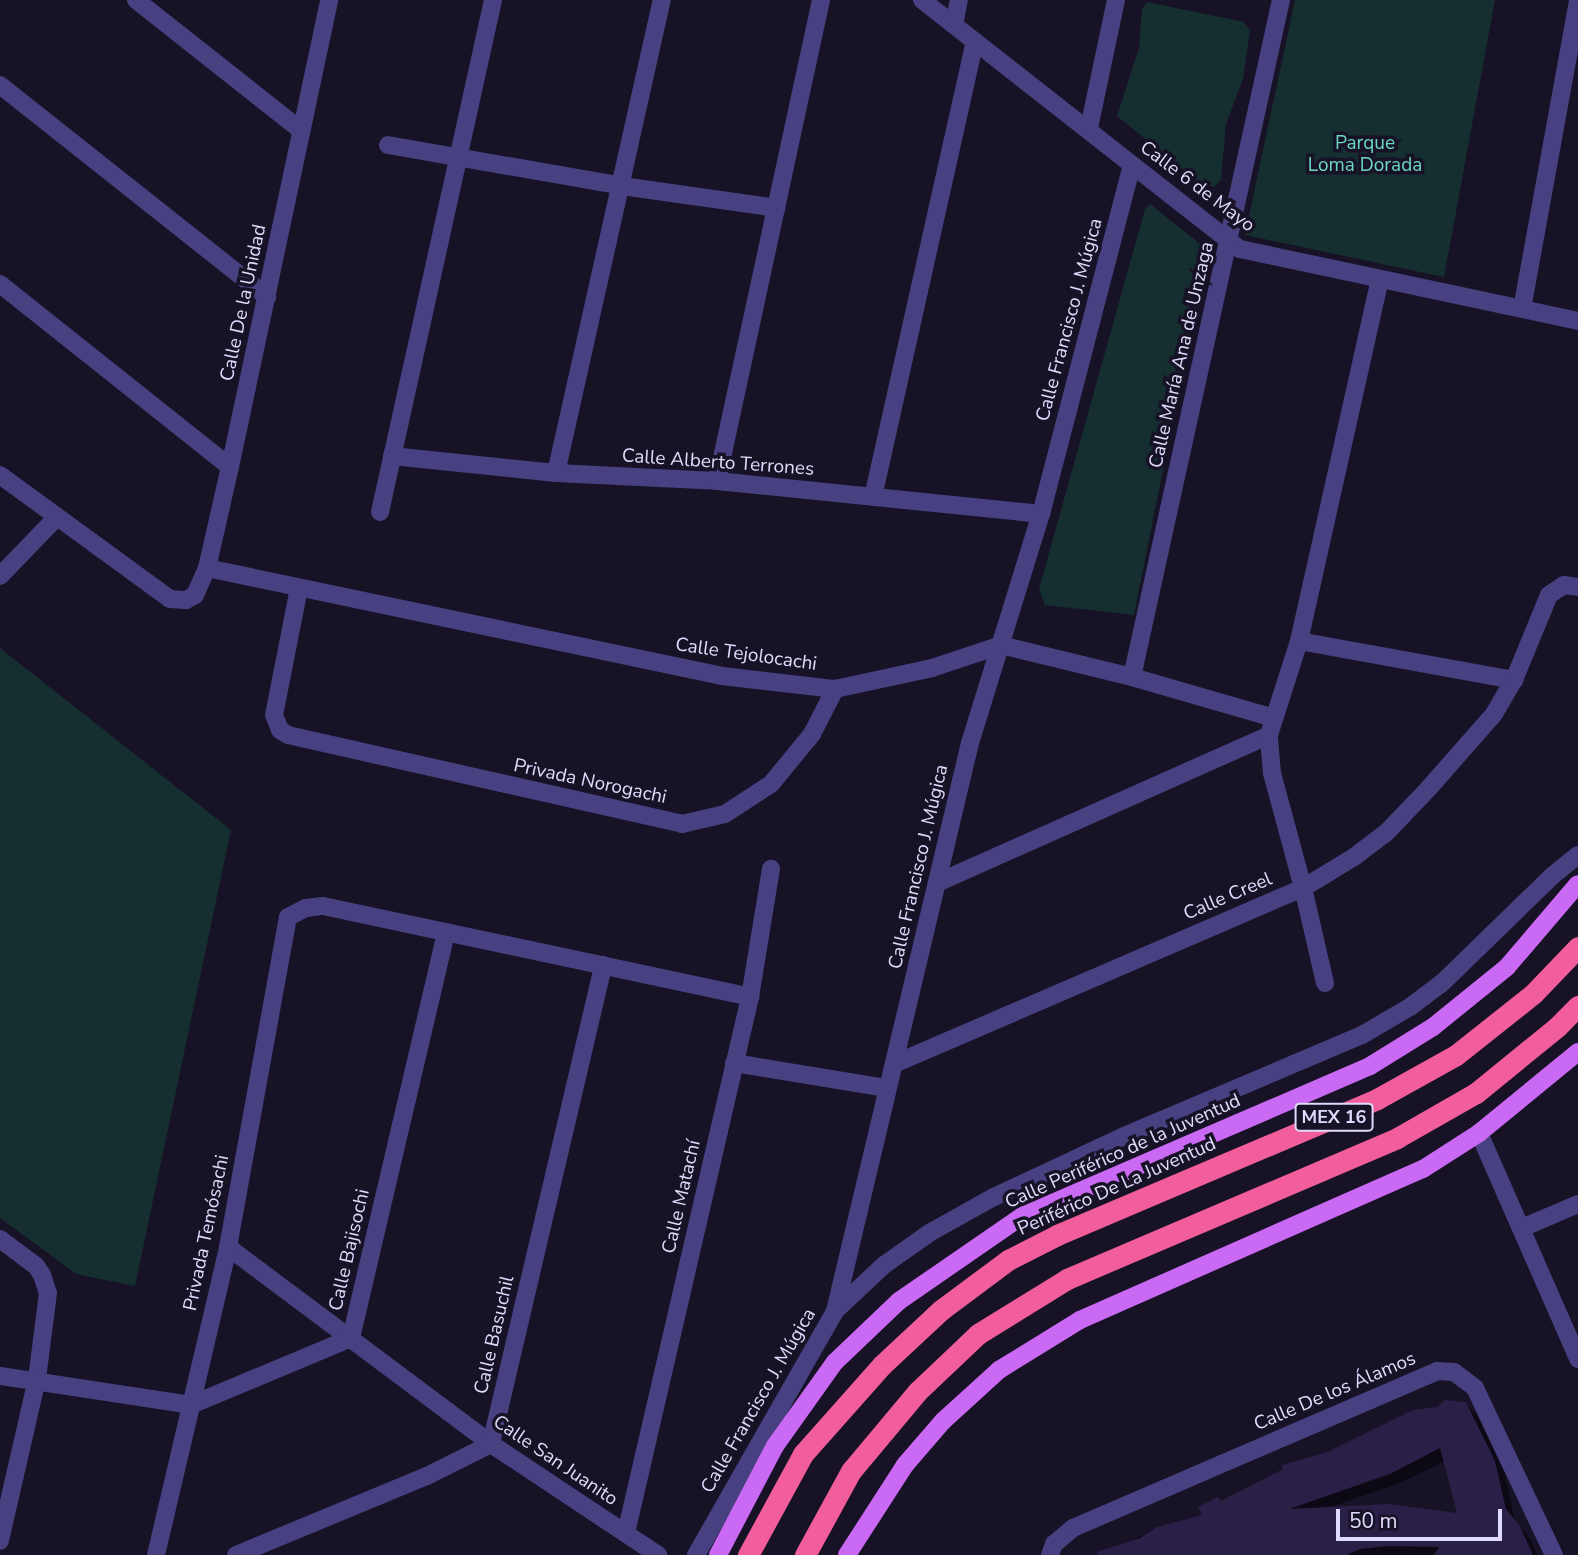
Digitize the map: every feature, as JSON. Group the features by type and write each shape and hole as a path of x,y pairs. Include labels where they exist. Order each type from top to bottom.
{"highway":[{"name":"Periférico De La Juventud","path":"748,1555 803,1454 882,1366 941,1310 1008,1260 1057,1235 1388,1093 1456,1055 1533,994 1578,947"},
{"name":"MEX 16","path":"805,1555 851,1471 918,1391 978,1334 1067,1279 1397,1138 1476,1093 1558,1027 1578,1006"}],"main road":[{"name":"Calle Periférico de la Juventud","path":"719,1555 783,1436 835,1362 899,1301 1022,1216 1370,1066 1433,1027 1507,967 1578,884"},
{"path":"847,1555 905,1465 943,1421 999,1370 1080,1320 1423,1169 1479,1133 1578,1052"}],"street":[{"path":"136,0 302,131"},
{"name":"Calle De la Unidad","path":"56,518 165,596 180,601 195,595 207,568 230,467 329,0"},
{"path":"380,512 493,0"},
{"path":"556,473 662,0"},
{"path":"717,481 821,0"},
{"name":"Calle 6 de Mayo","path":"922,0 1089,128 1240,249 1578,321"},
{"path":"954,25 959,0"},
{"path":"1089,128 1116,0"},
{"name":"Calle María Ana de Unzaga","path":"1132,677 1280,0"},
{"path":"1522,309 1578,0"},
{"path":"873,497 975,42"},
{"path":"0,85 267,297"},
{"path":"388,145 622,186 776,208"},
{"name":"Calle Francisco J. Múgica","path":"696,1555 835,1311 970,743 1041,514 1132,165"},
{"path":"1325,984 1272,773 1272,727 1299,641 1380,279"},
{"path":"0,284 230,467"},
{"name":"Calle Alberto Terrones","path":"392,456 556,473 717,481 1041,514"},
{"path":"0,475 56,518 0,576"},
{"name":"Calle Tejolocachi","path":"207,568 722,676 835,689 932,668 1001,645"},
{"name":"Calle Creel","path":"894,1064 1303,888 1354,857 1387,832 1475,738 1514,680 1549,595 1564,585 1578,587"},
{"name":"Privada Norogachi","path":"299,587 274,715 280,730 298,739 682,824 725,814 771,784 812,734 835,689"},
{"path":"1299,641 1514,680"},
{"path":"1001,645 1132,677 1272,727"},
{"path":"937,883 1272,727"},
{"path":"835,1311 884,1265 931,1232 994,1197 1124,1136 1362,1035 1441,984 1552,876 1578,855"},
{"name":"Calle Matachí","path":"626,1533 750,997 771,869"},
{"name":"Privada Temósachi","path":"156,1555 228,1247 288,917 306,908 323,906 446,932"},
{"path":"446,932 750,997"},
{"name":"Calle Bajisochi","path":"191,1405 351,1338 446,932"},
{"name":"Calle Basuchil","path":"491,1444 603,965"},
{"path":"1441,984 1459,1006"},
{"path":"734,1063 887,1088"},
{"path":"1479,1133 1578,1359"},
{"path":"1521,1228 1578,1204"},
{"path":"0,1239 36,1266 47,1285 37,1379 0,1541"},
{"name":"Calle San Juanito","path":"228,1247 491,1444 626,1533 649,1553"},
{"name":"Calle De los Álamos","path":"1050,1555 1054,1544 1073,1528 1437,1371 1454,1373 1475,1388 1554,1555"},
{"path":"0,1376 37,1379 191,1405"},
{"path":"236,1555 427,1476 491,1444"}],"green space":[{"name":"Parque Loma Dorada","path":"1295,0 1495,0 1444,277 1245,235"},
{"path":"1147,2 1244,22 1250,31 1243,79 1226,124 1221,180 1214,187 1198,182 1117,116 1139,48 1142,9"},
{"path":"1150,204 1200,244 1206,254 1134,615 1045,605 1039,589 1145,209"},
{"path":"0,648 231,830 135,1286 76,1274 0,1218"}],"building":[{"path":"1445,1400 1466,1402 1495,1461 1506,1509 1520,1526 1533,1555 1433,1555 1440,1547 1388,1546 1360,1549 1347,1555 1098,1555 1097,1552 1140,1538 1157,1527 1202,1515 1198,1507 1218,1497 1221,1501 1283,1469 1282,1465 1327,1452 1413,1410 1437,1407","holes":["1440,1448 1457,1513 1389,1504 1289,1509 1390,1474"]}]}
